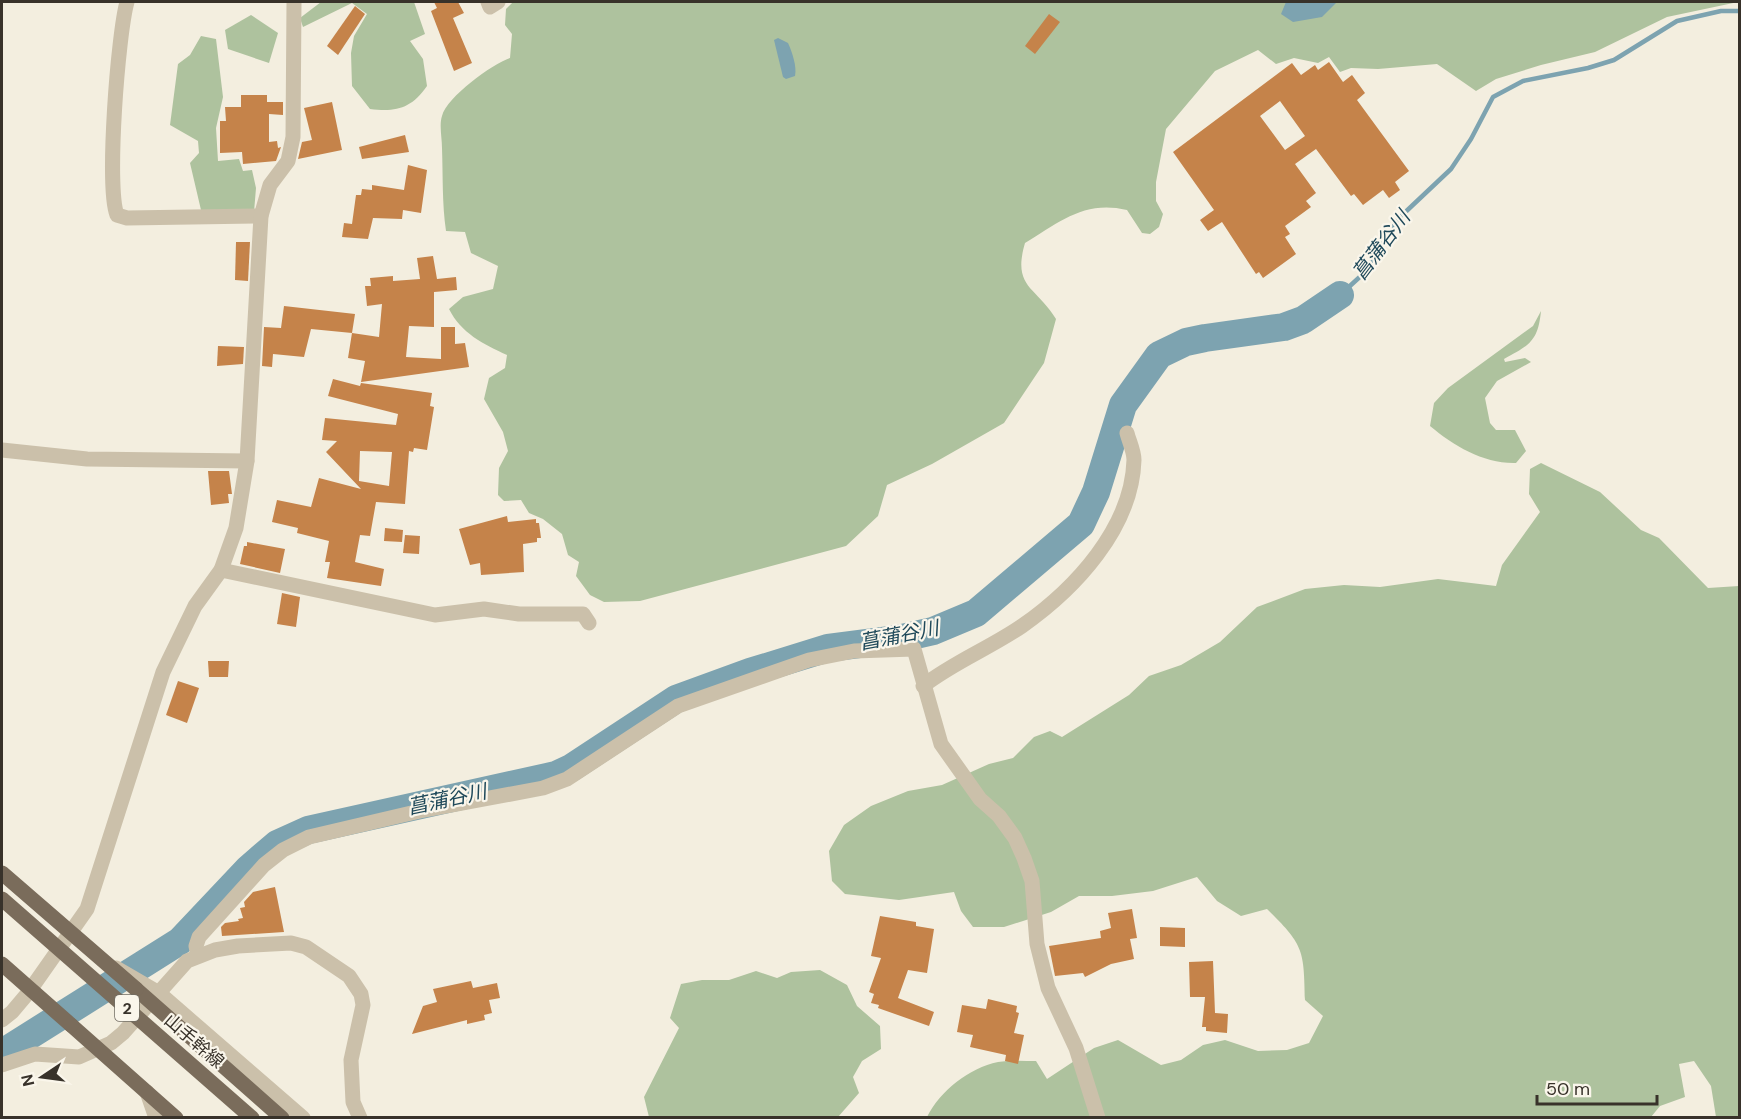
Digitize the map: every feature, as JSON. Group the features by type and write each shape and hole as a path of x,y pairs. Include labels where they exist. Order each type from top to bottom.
{"main road":[{"path":"2,873 103,960 155,997 282,1118"},
{"name":"山手幹線","path":"2,899 252,1118"},
{"path":"2,964 176,1118"}],"street":[{"path":"127,2 119,60 112,193 117,215 127,218 261,216"},
{"path":"2,1020 28,993 87,909 163,672 195,606 221,570 236,528 247,461 261,216 270,185 288,161 293,137 294,2"},
{"path":"488,2 490,7 498,2"},
{"path":"923,686 960,660 1022,626 1057,597 1091,562 1118,522 1130,490 1134,457 1127,433"},
{"path":"2,450 87,459 247,461"},
{"path":"221,570 435,615 484,609 519,614 583,614 589,623"},
{"path":"198,956 196,946 199,937 246,882 283,850 309,837 420,811 543,788 576,773 678,706 809,660 854,651 914,649 941,744 980,799 999,816 1024,858 1032,881 1037,944 1048,988 1076,1048 1098,1118"},
{"path":"2,1065 35,1054 69,1059 99,1050 123,1033 180,967 198,956 238,946 291,942 320,955 349,976 361,994 363,1005 351,1060 353,1102 360,1118"},
{"path":"155,997 303,1118"},
{"path":"147,1092 156,1118"}],"green space":[{"path":"321,2 414,2 425,34 410,41 423,59 427,86 421,94 402,107 388,110 370,109 352,86 351,53 354,36 367,14 352,3 303,27 300,18"},
{"path":"513,2 1738,2 1667,17 1595,52 1496,79 1476,91 1437,64 1378,69 1351,68 1340,72 1329,57 1318,63 1294,58 1276,64 1258,50 1215,71 1166,129 1156,182 1156,201 1163,214 1159,227 1150,234 1142,233 1127,210 1098,208 1073,215 1025,243 1022,258 1024,278 1056,319 1044,363 1004,423 932,464 887,485 878,516 846,546 640,601 604,602 590,595 576,576 579,562 568,555 562,534 543,519 529,513 521,500 504,501 498,495 499,468 508,451 503,432 484,399 489,378 505,368 507,355 481,342 466,331 449,309 463,297 493,289 498,266 471,253 465,232 446,231 441,120 446,108 461,91 482,74 510,58 512,34 505,25 506,9"},
{"path":"251,15 278,33 269,63 228,49 225,30"},
{"path":"201,36 216,39 223,97 216,128 218,161 239,159 243,171 252,170 256,188 254,212 201,210 190,163 199,153 198,141 170,125 178,64 190,55"},
{"path":"1541,311 1535,336 1526,346 1504,359 1505,362 1525,358 1531,362 1497,381 1485,398 1490,423 1496,430 1515,430 1526,451 1516,463 1504,463 1481,457 1449,440 1430,426 1434,403 1448,388 1533,326"},
{"path":"1541,463 1600,492 1641,530 1659,538 1708,588 1739,586 1739,1117 1716,1117 1711,1086 1694,1061 1679,1064 1685,1097 1660,1106 1651,1117 927,1117 940,1098 956,1082 976,1069 998,1062 1036,1061 1047,1079 1094,1048 1118,1040 1161,1065 1181,1060 1203,1045 1225,1040 1258,1051 1287,1050 1309,1043 1323,1016 1305,1000 1304,970 1300,949 1279,921 1267,909 1241,916 1217,901 1197,877 1153,891 1112,896 1079,896 1051,912 1004,927 973,927 961,911 954,892 899,900 845,894 832,881 829,851 844,825 871,806 908,791 942,785 989,764 1013,758 1034,737 1050,731 1062,737 1129,695 1149,676 1181,665 1220,642 1257,607 1305,589 1344,585 1380,587 1438,579 1496,586 1502,565 1540,512 1529,494 1530,469"},
{"path":"820,970 847,985 857,1006 880,1026 881,1049 862,1061 853,1077 859,1093 838,1117 649,1117 644,1097 679,1028 670,1018 681,984 702,980 729,980 756,971 777,978 791,972"}],"water":[{"path":"1286,2 1337,2 1322,17 1293,22 1281,14"},
{"path":"778,38 788,43 795,64 795,76 786,79 783,77 774,40"}],"building":[{"path":"434,2 458,2 464,13 453,18 472,63 454,71 431,11 437,8"},
{"path":"355,6 365,14 338,55 327,46"},
{"path":"1049,14 1060,22 1035,54 1025,46"},
{"path":"1329,62 1343,82 1352,75 1365,93 1357,100 1409,171 1395,182 1400,190 1389,198 1383,190 1363,205 1354,194 1351,196 1316,149 1295,164 1316,193 1306,201 1311,207 1285,226 1290,234 1285,237 1296,254 1263,278 1259,272 1256,274 1222,222 1208,231 1200,220 1214,210 1173,152 1292,63 1301,75 1315,65 1318,70","holes":["1280,101 1305,136 1285,150 1260,116"]},
{"path":"241,95 267,95 267,102 283,102 283,115 269,114 269,142 277,141 278,148 281,147 276,161 243,164 242,152 220,153 220,121 226,121 225,107 241,107"},
{"path":"332,102 342,150 298,159 302,142 312,140 304,108"},
{"path":"405,135 409,152 362,159 359,147"},
{"path":"408,165 427,170 421,213 403,210 402,219 373,218 368,239 342,237 344,223 352,224 356,195 361,195 362,189 372,190 372,185 404,190"},
{"path":"236,242 250,242 248,281 235,280"},
{"path":"433,256 437,279 456,277 457,290 434,292 434,327 409,326 406,357 441,359 441,327 455,327 455,344 465,343 469,367 361,382 365,361 348,358 352,333 379,337 382,304 367,306 365,286 371,286 370,278 393,276 393,281 420,279 417,258"},
{"path":"284,306 355,314 352,333 311,329 304,357 273,354 272,367 262,366 264,327 281,328"},
{"path":"218,346 244,347 243,364 217,366"},
{"path":"333,379 360,386 361,383 432,393 430,406 434,407 427,450 414,448 413,452 409,451 405,504 376,502 370,536 360,535 355,562 384,569 381,586 327,578 330,562 325,562 329,541 297,533 298,528 272,522 277,500 311,507 319,478 361,489 326,452 337,441 322,440 325,418 396,425 398,414 328,396","holes":["360,451 392,452 389,486 359,481"]},
{"path":"208,471 229,471 232,494 228,494 229,503 211,505"},
{"path":"507,516 508,522 536,519 536,523 539,523 541,538 537,538 537,542 523,544 524,572 481,575 480,563 470,565 459,529"},
{"path":"385,528 403,530 402,542 384,541"},
{"path":"405,535 420,536 419,554 403,553"},
{"path":"247,542 285,549 280,573 240,564"},
{"path":"282,593 300,597 296,627 277,624"},
{"path":"208,661 229,661 228,677 209,677"},
{"path":"178,681 199,688 187,723 166,715"},
{"path":"275,887 284,932 222,936 221,927 225,923 239,921 238,919 243,918 240,908 245,907 244,902 253,892"},
{"path":"1132,909 1137,938 1130,939 1134,959 1111,964 1085,977 1083,973 1055,976 1049,946 1101,938 1100,931 1111,928 1108,913"},
{"path":"880,916 916,922 916,926 934,929 927,973 908,970 898,998 934,1012 929,1026 878,1008 879,1005 871,1003 874,994 869,992 881,958 871,956"},
{"path":"1160,927 1185,928 1185,947 1160,946"},
{"path":"1213,961 1215,1013 1228,1014 1227,1033 1206,1031 1206,1027 1202,1027 1205,997 1190,997 1189,962"},
{"path":"471,981 473,988 497,983 500,998 489,1000 492,1013 484,1015 485,1020 467,1024 467,1020 412,1034 423,1006 437,1002 433,989"},
{"path":"988,999 1017,1006 1016,1012 1019,1013 1014,1033 1024,1035 1018,1064 1005,1061 1006,1055 970,1047 973,1035 957,1032 962,1005 986,1009"}],"waterway":[{"name":"菖蒲谷川","path":"1340,295 1363,274 1398,219 1451,169 1471,139 1493,97 1523,81 1588,68 1614,60 1677,21 1721,11 1740,11"},
{"name":"菖蒲谷川","path":"2,1053 180,941 248,869 277,844 308,830 556,775 571,768 676,699 750,672 828,648 898,639 933,631 976,613 1081,524 1096,492 1123,405 1159,355 1186,342 1284,327 1303,320 1340,295"}]}
